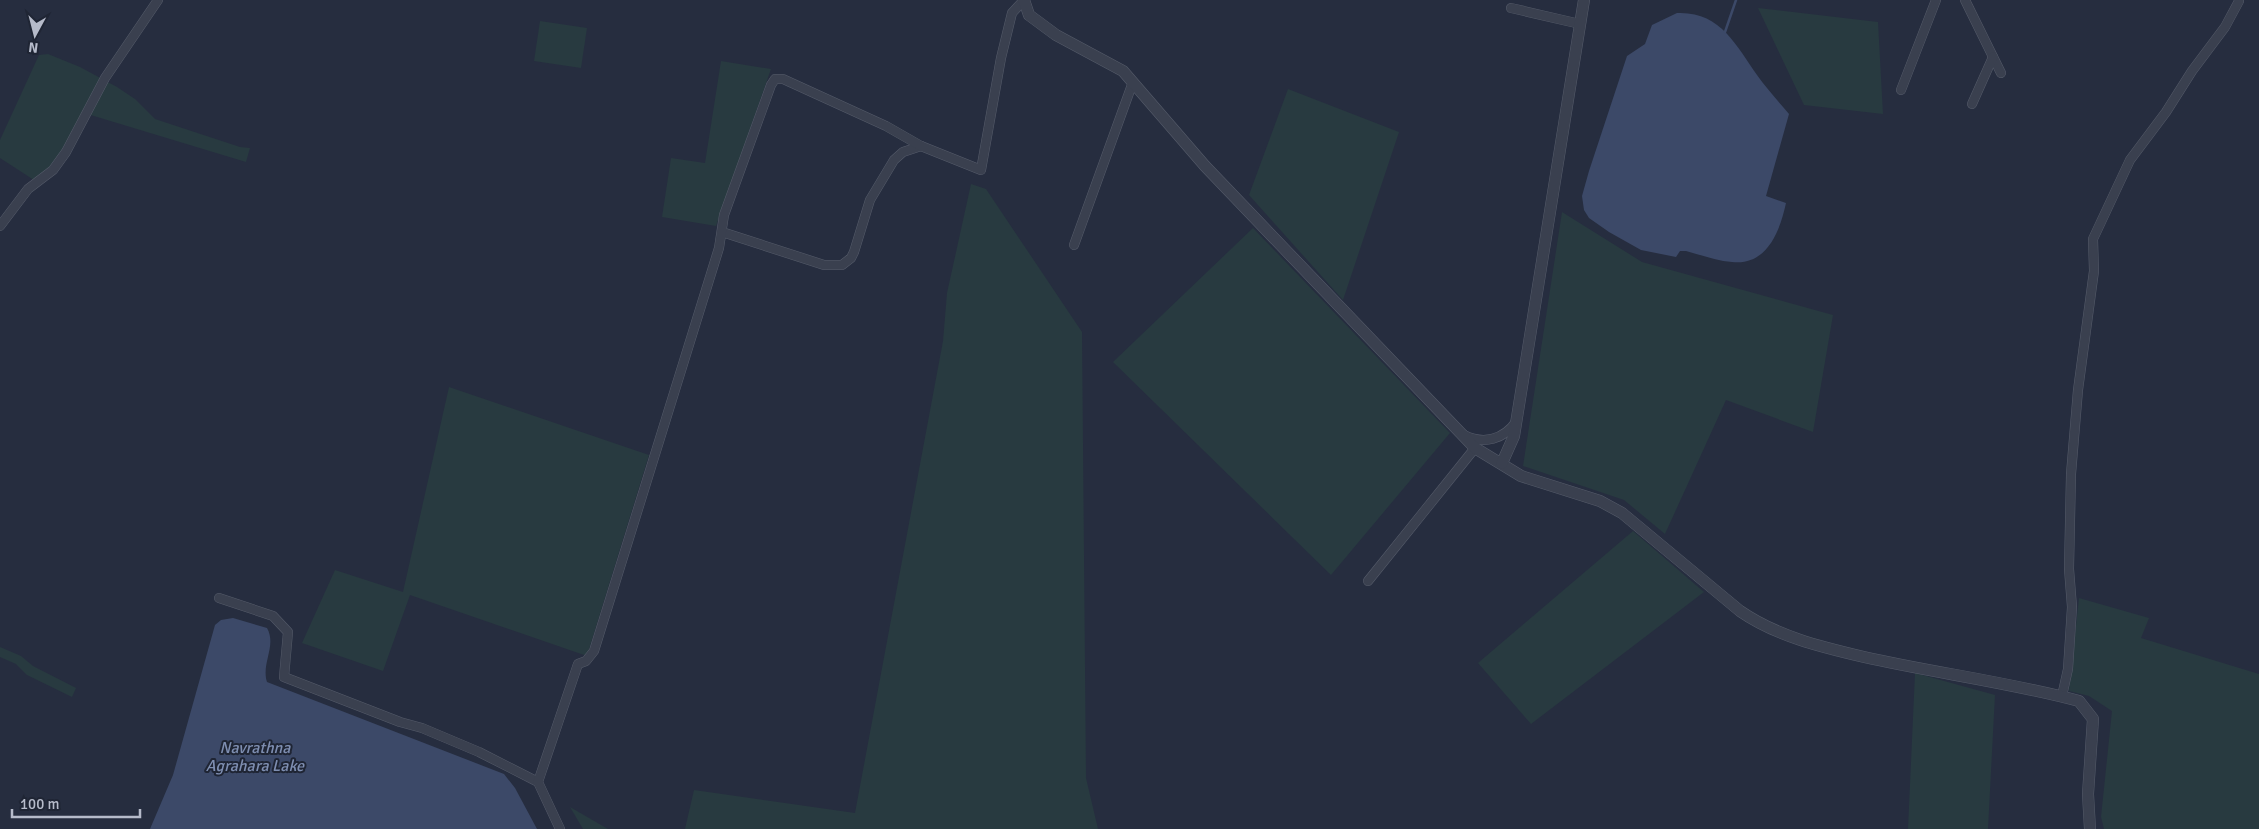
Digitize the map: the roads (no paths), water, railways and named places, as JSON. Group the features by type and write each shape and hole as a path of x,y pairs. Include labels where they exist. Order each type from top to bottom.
{"street":[{"path":"0,226 28,189 58,164 105,78 158,0"},
{"path":"538,782 578,664 586,661 594,651 719,248 724,215 765,100 775,79 783,79 797,85 886,126 921,146 981,170 1001,58 1012,13 1024,0 1029,15 1056,36 1122,71 1205,166 1475,448 1502,462 1521,476 1600,501 1622,512 1740,611 1760,625 1822,647 2079,701 2093,719 2088,794 2090,829"},
{"path":"1502,462 1514,436 1584,0"},
{"path":"1900,90 1936,0"},
{"path":"1966,0 2000,73"},
{"path":"2062,696 2068,669 2072,607 2069,569 2071,474 2078,390 2094,271 2093,240 2130,160 2166,112 2192,71 2225,26 2239,1"},
{"path":"1511,8 1580,24"},
{"path":"1972,104 1993,57"},
{"path":"1074,245 1132,82"},
{"path":"722,232 824,265 842,265 847,262 854,252 870,200 894,160 902,152 921,146"},
{"path":"1461,433 1472,439 1489,440 1507,432 1516,421"},
{"path":"1368,581 1475,448"},
{"path":"219,598 273,616 288,632 284,677 400,722 422,728 479,752 538,782 560,829"}],"water":[{"path":"1677,13 1692,14 1705,18 1725,32 1789,114 1766,196 1786,203 1780,225 1770,245 1754,258 1744,262 1721,260 1686,251 1680,251 1676,257 1641,250 1589,218 1584,210 1582,196 1627,56 1645,44 1652,25"},
{"name":"Navrathna Agrahara Lake","path":"233,618 267,628 270,635 270,648 266,668 267,682 504,774 515,788 537,829 150,829 173,775 215,625 221,620"}],"waterway":[{"path":"1725,32 1736,0"}]}
